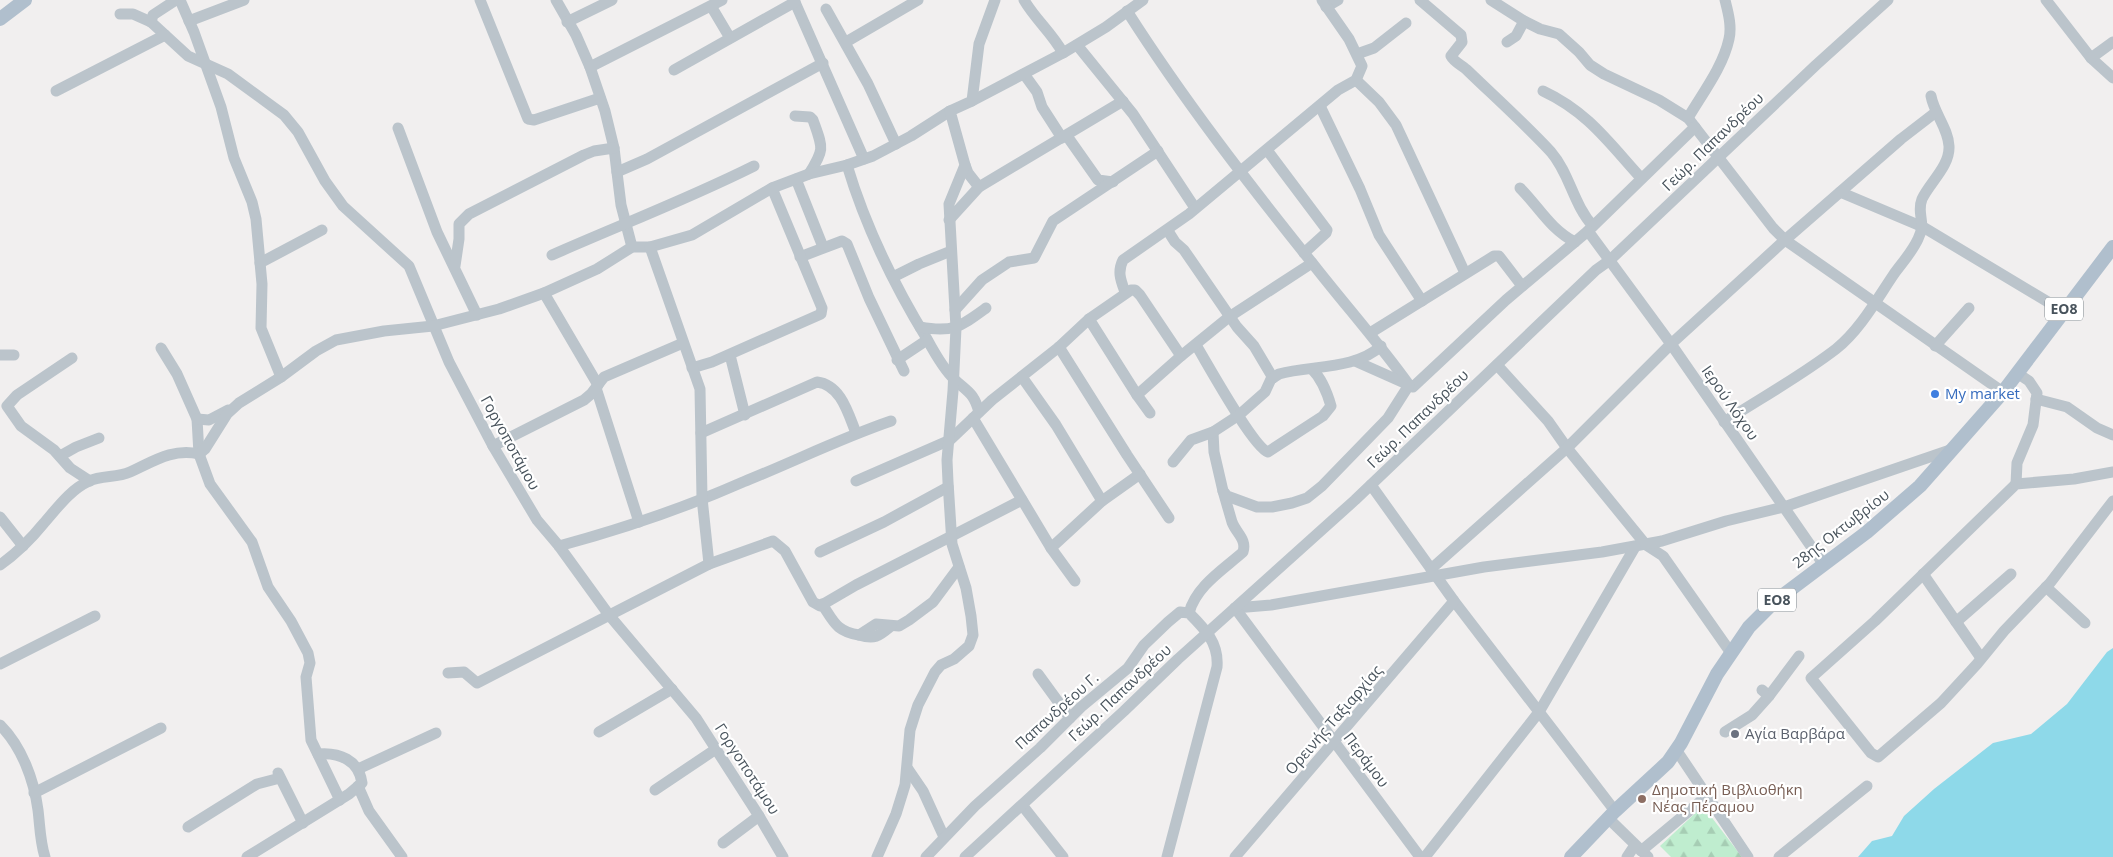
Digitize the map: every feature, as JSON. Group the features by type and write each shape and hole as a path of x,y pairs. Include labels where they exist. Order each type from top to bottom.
{"main road":[{"path":"0,19 25,0"},
{"name":"28ης Οκτωβρίου","path":"1571,857 1677,751 1708,690 1749,627 1764,611 1909,497 1955,448 2003,392 2113,247"}],"street":[{"path":"120,14 133,14 151,22 153,15 176,0"},
{"path":"180,0 221,107 234,158 252,202 256,219 262,284 261,328 281,376"},
{"path":"189,21 244,0"},
{"path":"480,0 528,119 534,120 600,98"},
{"path":"556,0 576,35 590,67 600,98 614,148 632,247"},
{"path":"567,22 612,0"},
{"path":"590,67 722,0"},
{"path":"846,42 918,0"},
{"path":"972,100 978,44 995,0"},
{"path":"1024,0 1036,19 1052,35 1063,53"},
{"path":"198,419 204,421 216,418 316,351 336,340 384,331 433,326 477,315 544,293 597,269 632,247 650,247 692,235 772,188 808,174 864,159 896,144 972,100 1063,53 1143,0"},
{"path":"1125,292 1120,278 1120,267 1123,260 1168,230 1338,90 1356,80 1362,66 1357,54 1324,3 1338,0"},
{"name":"Ιερού Λόχου","path":"1420,0 1461,35 1462,42 1451,56 1452,60 1467,70 1558,161 1580,209 1610,260 1671,344 1824,564"},
{"path":"1355,361 1413,387 1522,286 1590,228 1641,178 1691,123 1729,38 1730,28 1725,0"},
{"name":"Γεώρ. Παπανδρέου","path":"965,857 1370,485 1596,270 1610,260 1720,158 1735,141 1809,71 1888,0"},
{"path":"2046,0 2091,58 2113,78"},
{"path":"674,70 794,1 864,159"},
{"path":"1494,1 1524,21 1540,29 1559,34 1590,65 1604,74 1659,100 1691,123 1784,240 2003,392"},
{"path":"712,6 730,38"},
{"path":"826,9 868,84 896,144"},
{"path":"1126,11 1151,49 1241,171 1304,253 1381,346 1409,385"},
{"path":"1507,42 1516,36 1524,21"},
{"name":"Γοργοποτάμου","path":"151,22 188,56 228,74 272,106 291,124 325,181 343,206 412,271 449,362 493,446 537,520 559,546 610,615 696,718 783,857"},
{"path":"1357,54 1374,48 1406,24"},
{"path":"56,91 165,35"},
{"path":"2091,58 2113,42"},
{"path":"1077,44 1124,102 1195,208"},
{"path":"617,172 647,159 823,63"},
{"path":"1024,74 1037,92 1042,107 1098,180 1113,182"},
{"path":"1356,80 1379,102 1396,124 1464,274"},
{"path":"1544,91 1561,99 1580,112 1641,178"},
{"path":"1724,422 1836,349 1854,330 1918,240 1924,227 1920,214 1922,199 1947,158 1949,148 1945,131 1931,96"},
{"path":"949,220 979,187 1124,102"},
{"path":"1320,106 1352,171 1379,235 1422,301"},
{"path":"950,112 968,174 979,187"},
{"path":"1434,573 1567,448 1671,344 1784,240 1901,139 1936,112"},
{"path":"795,116 810,117 813,120 822,152 827,160 841,166 893,277 927,340 954,380 964,387 975,399 976,415 1022,500 1051,548 1075,582"},
{"path":"398,128 432,219 477,315"},
{"path":"454,266 459,239 459,224 469,214 584,155 594,151 614,148"},
{"path":"1267,150 1327,230 1304,253"},
{"path":"976,315 975,293 982,280 1009,262 1034,258 1053,222 1158,151"},
{"path":"808,174 822,152"},
{"path":"876,857 896,814 906,785 910,730 925,690 938,668 961,653 969,646 972,639 972,616 951,536 947,460 950,440 956,328 949,220 952,194 965,165"},
{"path":"552,255 626,222 664,208 754,166"},
{"path":"796,179 823,247"},
{"path":"692,368 730,354 821,314 822,308 772,188"},
{"path":"1520,188 1552,226 1575,242"},
{"path":"1840,192 1924,227 2063,311"},
{"path":"260,263 322,230"},
{"path":"1168,230 1230,317 1254,346 1273,378"},
{"path":"800,257 842,241 847,244 865,291 904,371"},
{"path":"650,247 700,389 702,498 709,564"},
{"path":"893,277 951,251"},
{"path":"1370,334 1490,258 1499,256 1522,286"},
{"path":"1137,395 1181,356 1230,317 1312,263"},
{"path":"956,310 978,287"},
{"path":"856,481 950,440 976,415 1060,346 1089,319 1125,292 1135,290 1140,295 1181,356"},
{"path":"544,293 597,386 639,522"},
{"path":"920,327 945,330 956,328 986,308"},
{"path":"1935,346 1969,308"},
{"path":"1089,319 1150,413"},
{"path":"897,360 927,340"},
{"path":"493,446 584,400 609,375 683,343"},
{"path":"1196,345 1239,415 1264,450 1268,452 1323,416 1331,406 1324,386 1318,375 1312,370"},
{"path":"1060,346 1169,518"},
{"path":"1173,462 1192,440 1213,432 1239,415 1265,392 1273,378 1291,371 1312,370 1335,363 1355,361 1369,355 1381,346"},
{"path":"162,348 177,374 198,419 199,454 210,484 252,542 268,587 291,621 308,653 310,663 306,677 313,746 340,800"},
{"path":"730,354 745,415"},
{"path":"0,355 14,355"},
{"path":"72,358 3,404 21,426 60,456 70,468 90,481"},
{"path":"1497,365 1548,422 1640,546 1663,556 1731,652"},
{"path":"2016,484 2017,463 2033,425 2037,393 2029,381 2017,373"},
{"path":"1022,377 1056,425 1102,501"},
{"path":"701,433 817,382 826,383 836,390 856,433"},
{"path":"1223,491 1227,496 1257,507 1272,507 1307,498 1322,486 1388,418 1409,385"},
{"path":"2036,399 2067,407 2097,428 2113,435"},
{"path":"199,454 205,449 227,414 239,403"},
{"path":"559,546 639,522 702,498 856,433 891,421"},
{"path":"1167,857 1217,667 1218,656 1208,632 1189,613 1195,597 1212,579 1244,552 1245,546 1233,525 1223,491 1214,452 1213,432"},
{"path":"60,456 99,438"},
{"path":"1235,608 1271,604 1434,573 1640,546 1726,521 1784,507 1955,448"},
{"path":"0,565 23,546 66,498 90,481 124,475 167,454 189,452 199,454"},
{"path":"2113,472 2074,479 2016,484 1870,626 1811,678 1871,753 1878,757 1941,703 2004,631 2046,587 2086,539 2113,501"},
{"path":"1051,548 1102,501 1140,474"},
{"path":"1370,485 1454,601 1539,712 1612,815 1642,851"},
{"path":"820,552 884,522 948,487"},
{"path":"448,673 464,672 477,684 709,564 774,541 785,551 813,602 816,605 822,604 1022,500"},
{"path":"0,517 23,546"},
{"path":"1425,857 1539,712 1640,546"},
{"path":"822,604 839,629 848,633 859,635 876,624 899,626 933,602 959,567"},
{"path":"1922,574 1981,658"},
{"path":"1956,622 2011,574"},
{"path":"2046,587 2085,623"},
{"name":"Ορεινής Ταξιαρχίας","path":"1235,857 1454,601"},
{"name":"Περάμου","path":"1235,608 1420,857"},
{"name":"Παπανδρέου Γ.","path":"926,857 975,806 1040,748 1070,718 1128,668 1144,645 1168,622 1180,612 1189,613"},
{"path":"0,664 96,616"},
{"path":"1725,732 1752,715 1766,693 1799,656"},
{"path":"1038,674 1070,718"},
{"path":"599,732 672,689"},
{"path":"0,725 10,735 21,755 34,793 45,857"},
{"path":"34,793 161,728"},
{"path":"358,769 436,733"},
{"path":"655,790 716,749"},
{"path":"1677,751 1748,857"},
{"path":"247,857 340,800 362,783 358,769 343,756 327,753 318,754"},
{"path":"908,769 923,791 944,837"},
{"path":"188,827 257,784 279,776 303,823"},
{"path":"358,786 369,811 402,857"},
{"path":"1779,857 1867,786"},
{"path":"1628,857 1642,851 1707,796"},
{"path":"1022,805 1063,857"},
{"path":"722,844 759,816"}],"green space":[{"path":"1703,806 1742,857 1671,857 1660,846"}],"water":[{"path":"2113,648 2113,857 1858,857 1872,841 1892,836 1904,816 1934,789 1993,743 2031,734 2067,704 2107,652"}],"place":[{"name":"My market","path":"1935,394"},
{"name":"Αγία Βαρβάρα","path":"1735,734"},
{"name":"Δημοτική Βιβλιοθήκη Νέας Πέραμου","path":"1642,799"}]}
